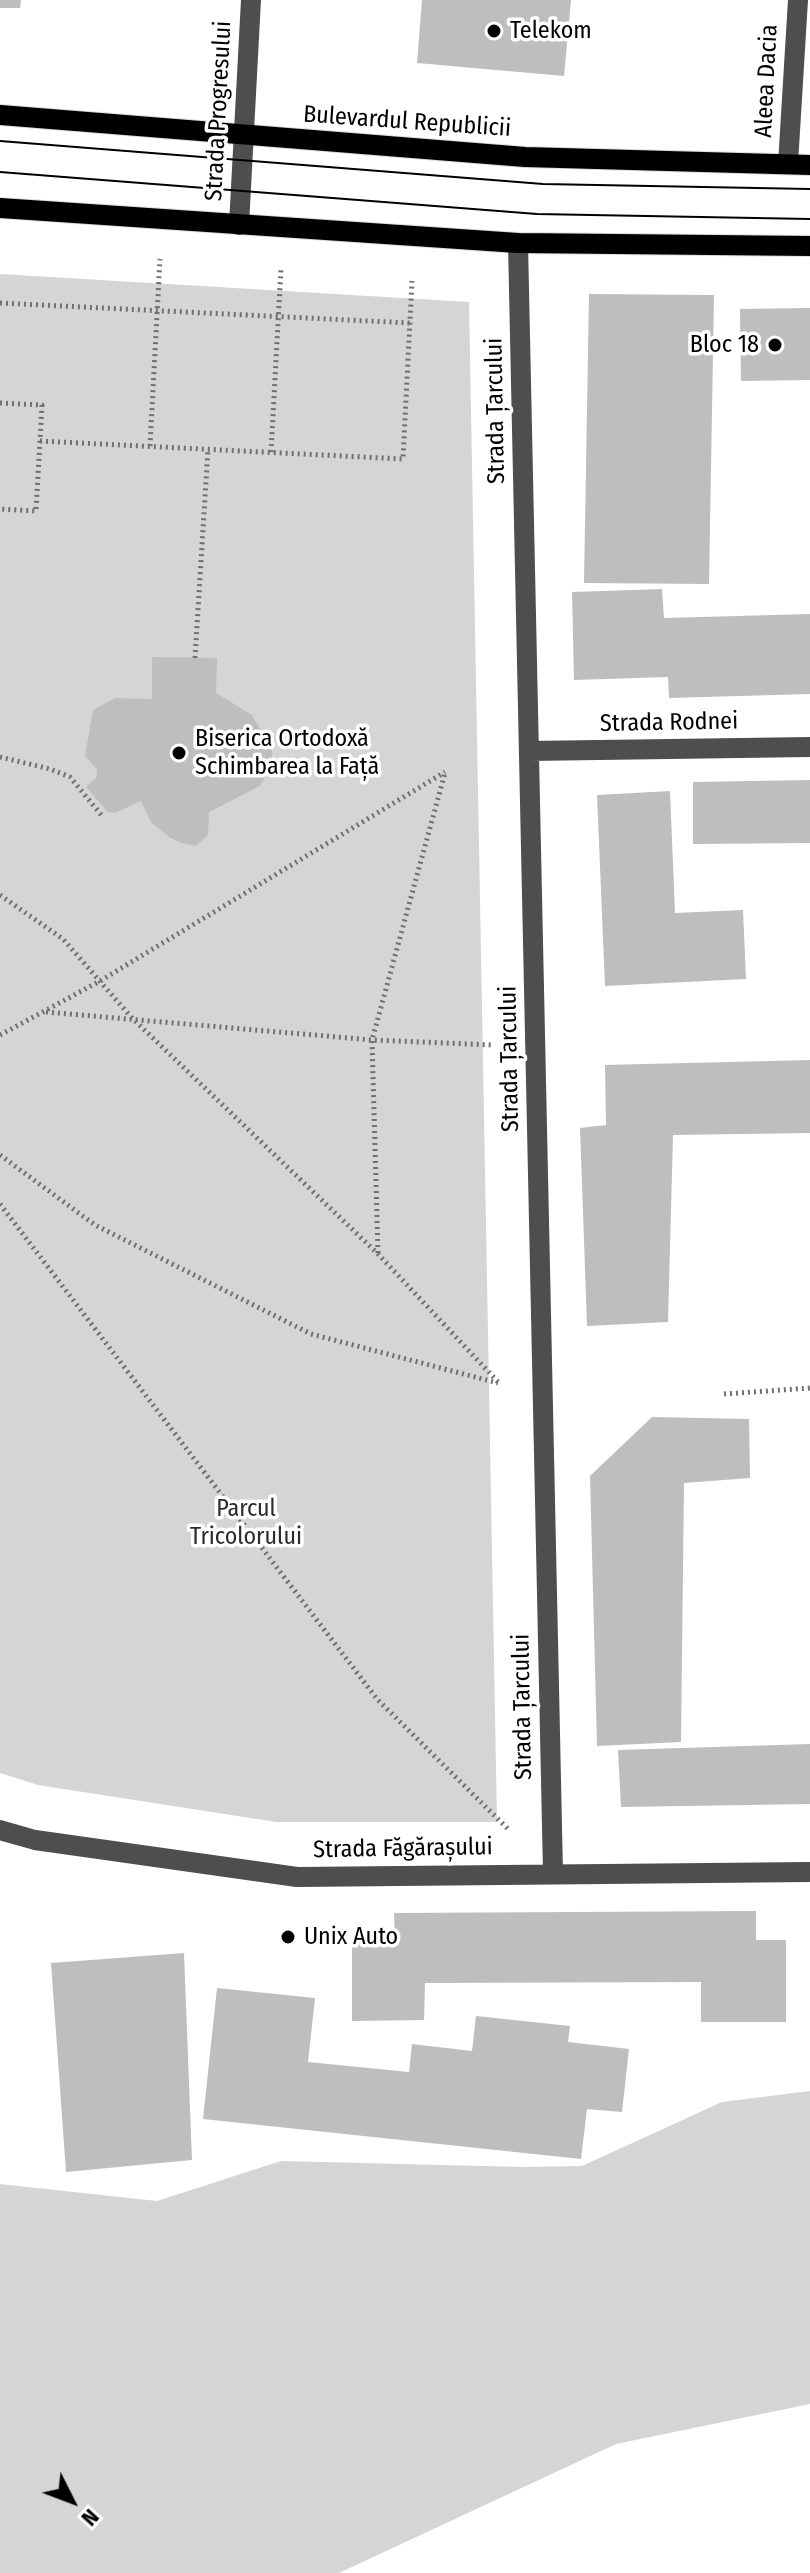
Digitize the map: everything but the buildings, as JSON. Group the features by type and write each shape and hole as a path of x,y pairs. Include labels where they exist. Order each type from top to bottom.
{"main road":[{"name":"Bulevardul Republicii","path":"0,115 525,157 810,165"},
{"path":"0,208 518,243 810,246"}],"street":[{"name":"Strada Progresului","path":"239,225 251,0"},
{"name":"Aleea Dacia","path":"788,164 798,0"},
{"name":"Strada Țarcului","path":"518,243 553,1873"},
{"name":"Strada Rodnei","path":"529,751 810,747"},
{"name":"Strada Făgărașului","path":"0,1830 35,1840 297,1877 810,1872"}],"path":[{"path":"150,446 160,259"},
{"path":"271,452 281,269"},
{"path":"40,441 403,459 412,281"},
{"path":"0,303 410,323"},
{"path":"0,403 42,405 36,511 0,509"},
{"path":"195,658 208,449"},
{"path":"0,757 70,777 103,817"},
{"path":"0,1035 100,981 445,772 372,1040 378,1254"},
{"path":"0,895 63,939 132,1018 378,1254 499,1383 311,1334 95,1225 0,1155"},
{"path":"43,1011 372,1040 492,1045"},
{"path":"0,1204 377,1699 509,1830"},
{"path":"724,1394 810,1388"}],"green space":[{"name":"Parcul Tricolorului","path":"0,274 469,302 497,1822 276,1822 38,1785 0,1773"},
{"path":"810,2091 810,2404 616,2444 339,2573 0,2573 0,2184 157,2201 281,2161 582,2166 722,2102"}],"tram line":[{"path":"0,141 543,184 810,189"},
{"path":"0,172 537,214 810,219"}],"place":[{"name":"Telekom","path":"494,31"},
{"name":"Bloc 18","path":"775,345"},
{"name":"Biserica Ortodoxă Schimbarea la Față","path":"179,753"},
{"name":"Unix Auto","path":"288,1937"}]}
